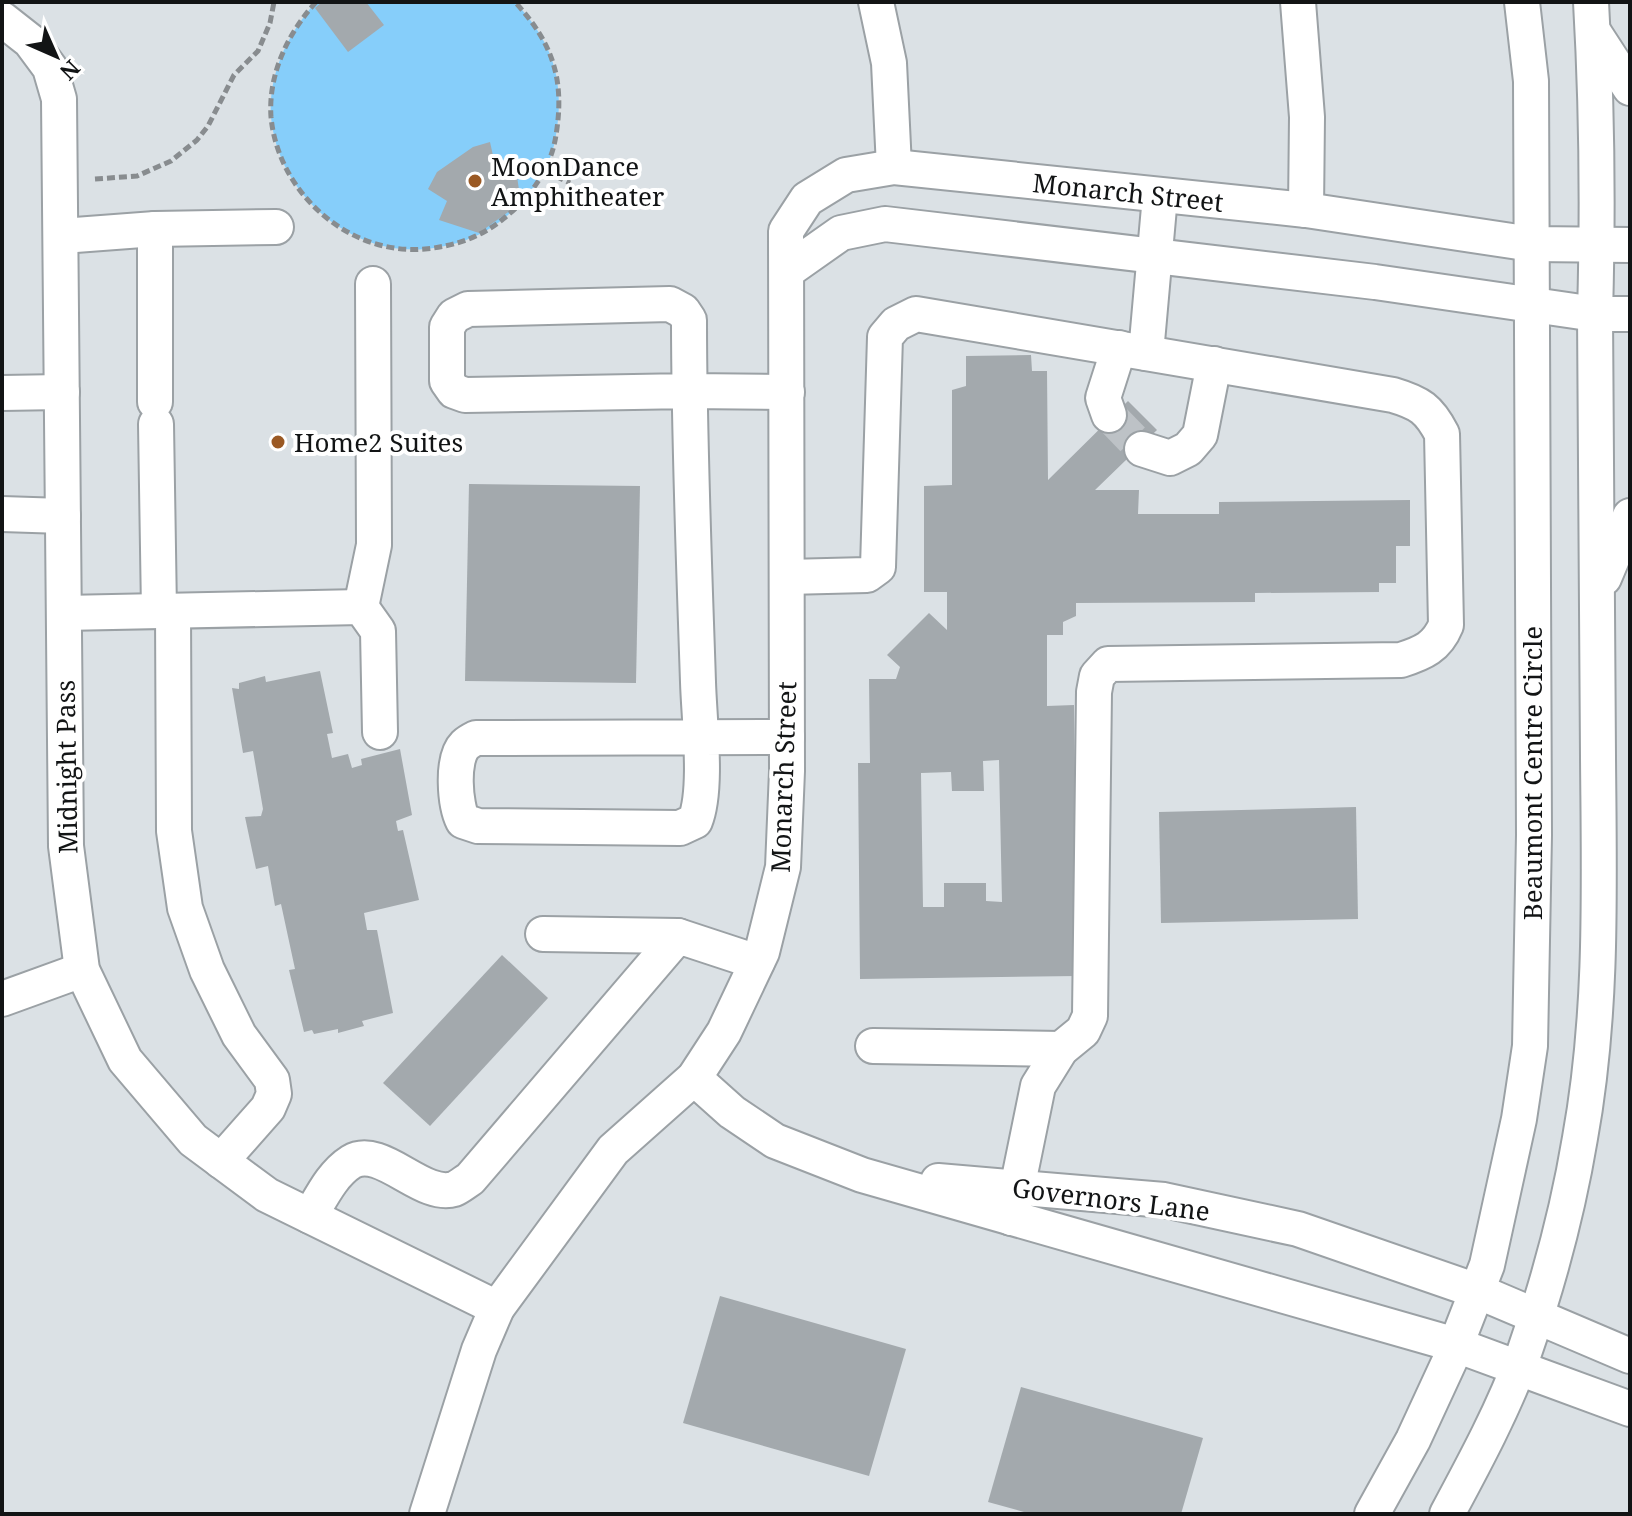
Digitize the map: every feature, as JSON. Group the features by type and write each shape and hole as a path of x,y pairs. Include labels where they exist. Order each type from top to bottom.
{"street":[{"path":"876,2 889,63 894,167"},
{"path":"1298,2 1307,117 1306,210"},
{"name":"Beaumont Centre Circle","path":"1372,1514 1413,1440 1456,1345 1487,1265 1519,1119 1530,1046 1534,835 1531,81 1522,2"},
{"path":"1592,16 1630,88"},
{"path":"1447,1514 1517,1369 1535,1316 1580,1140 1591,1067 1597,998 1599,891 1595,314 1614,244 1592,16"},
{"name":"Midnight Pass","path":"5,25 30,41 50,68 59,99 66,846 82,970 125,1060 193,1140 267,1195 497,1308"},
{"name":"Monarch Street","path":"427,1514 479,1350 497,1308 613,1150 694,1078 724,1032 757,962 783,867 787,737 786,231 807,199 846,175 894,167 1306,210 1532,244 1614,244"},
{"path":"1109,415 1103,398 1132,351 1154,256 1160,196"},
{"path":"787,271 841,233 885,224 1531,303 1595,314 1630,314"},
{"path":"62,236 155,229 276,227"},
{"path":"155,229 156,413 174,831 185,908 207,970 239,1035 272,1080 274,1094 268,1108 221,1161"},
{"path":"373,284 374,545 361,607 378,631 380,732"},
{"path":"787,392 689,391 465,395 454,391 447,381 447,327 454,316 468,309 670,304 683,311 689,320 689,391 700,738 701,806 695,821 680,828 478,826 463,821 457,809 456,760 463,746 476,738 700,738 787,737"},
{"path":"787,577 867,575 878,567 885,337 896,324 916,314 1393,395 1413,401 1431,414 1442,434 1446,625 1440,639 1425,653 1401,660 1108,664 1097,676 1094,692 1090,1016 1083,1031 1061,1049 1038,1086 1015,1203"},
{"path":"1142,449 1170,458 1188,449 1200,435 1214,364"},
{"path":"2,393 62,392"},
{"path":"2,514 63,516"},
{"path":"1597,597 1630,516"},
{"path":"64,613 361,607"},
{"path":"543,934 678,936 757,962"},
{"path":"310,1216 336,1174 353,1160 371,1158 434,1188 453,1190 470,1179 678,936"},
{"path":"2,999 82,970"},
{"path":"873,1046 1061,1049"},
{"name":"Governors Lane","path":"694,1078 732,1112 775,1141 862,1175 1015,1203 1456,1345 1630,1409"},
{"name":"Governors Lane","path":"1015,1203 1164,1200 1298,1229 1477,1291 1630,1356"}],"path":[{"path":"95,179 137,176 171,161 197,140 208,126 234,75 258,51 270,23 274,2"},
{"path":"316,2 289,37 275,76 271,117 280,158 301,194 331,223 368,242 408,250 450,246 488,231 521,205 545,171 554,151 561,107 555,64 536,24 515,2"},
{"path":"545,171 570,183"}],"shaded area":[{"path":"316,2 515,2 539,32 547,48 559,97 556,135 549,160 538,182 513,211 494,226 456,243 425,249 397,248 370,242 345,230 322,214 303,194 287,171 277,145 271,101 282,55 297,27"}],"building":[{"path":"322,2 366,2 384,25 348,52 315,8"},
{"name":"MoonDance Amphitheater","path":"490,142 494,160 515,163 521,203 479,233 439,220 447,201 428,189 437,172 473,147"},
{"path":"1031,355 1032,371 1047,371 1048,480 1128,401 1157,430 1095,490 1139,490 1138,514 1219,514 1219,502 1410,500 1410,546 1396,546 1396,583 1379,583 1379,592 1255,593 1255,602 1076,603 1076,616 1063,622 1063,635 1047,635 1047,706 1074,705 1077,976 860,979 858,763 870,763 869,679 896,679 900,667 887,655 929,613 947,630 947,592 924,592 924,486 952,485 952,390 966,386 966,356","holes":["999,760 1002,902 986,901 986,883 944,883 944,907 923,907 921,773 951,772 952,791 984,791 983,761"]},
{"path":"469,484 640,486 636,683 465,681"},
{"path":"320,671 333,733 327,734 332,758 348,754 352,768 362,765 361,759 400,749 412,815 396,821 398,831 403,830 419,900 364,913 367,930 377,930 393,1013 362,1021 364,1026 338,1033 338,1029 314,1034 312,1030 304,1032 289,970 295,969 281,904 275,906 268,866 256,869 245,817 261,816 263,809 253,751 243,753 232,688 239,689 239,683 265,676 266,682"},
{"path":"1356,807 1358,919 1161,923 1159,812"},
{"path":"502,955 548,998 430,1126 383,1083"},
{"path":"720,1296 906,1349 869,1476 683,1423"},
{"path":"1021,1387 1203,1438 1181,1514 1031,1514 988,1502"}],"tunnel":[{"path":"1109,415 1142,449"}],"place":[{"name":"MoonDance Amphitheater","path":"475,181"},
{"name":"Home2 Suites","path":"278,442"}]}
